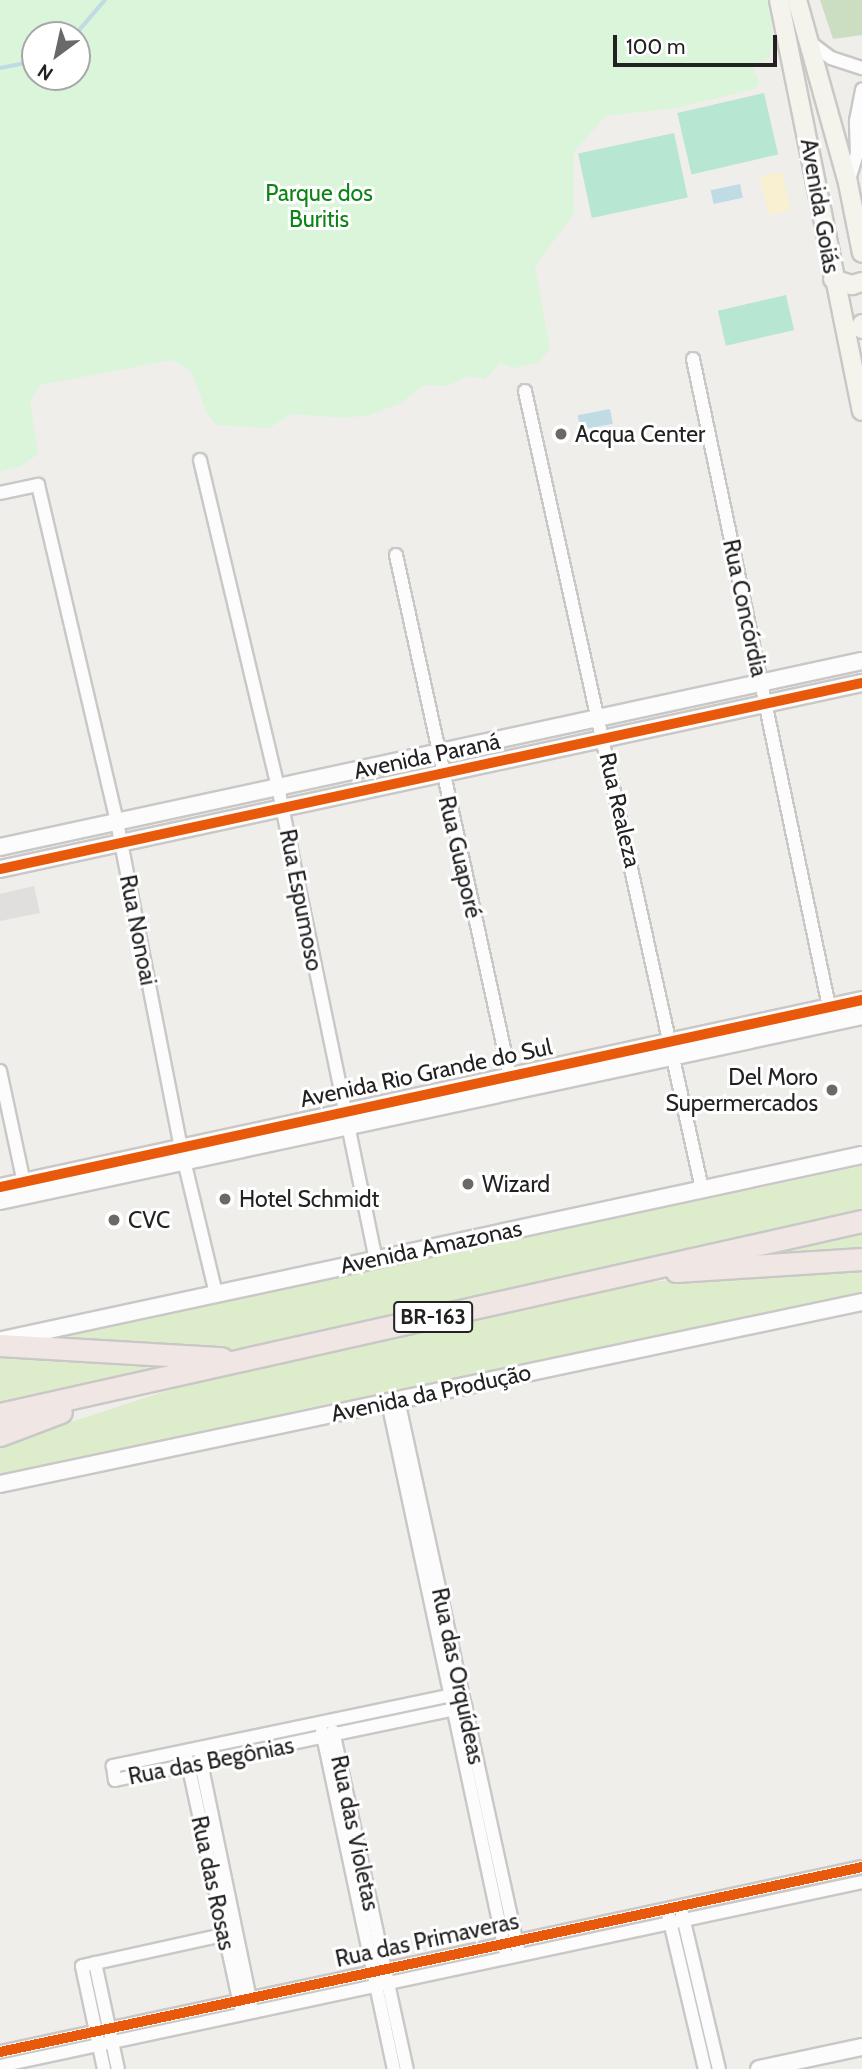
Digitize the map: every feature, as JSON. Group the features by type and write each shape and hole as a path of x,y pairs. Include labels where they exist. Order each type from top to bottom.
{"highway":[{"name":"BR-163","path":"0,1414 116,1391 246,1359 862,1221"},
{"name":"BR-163","path":"621,1274 862,1259"},
{"path":"0,1343 246,1359"},
{"path":"0,1435 116,1391"}],"main road":[{"name":"Avenida Goiás","path":"779,0 821,195 833,279 862,411"},
{"name":"Avenida Goiás","path":"797,0 805,39 849,188 862,253"},
{"path":"821,195 832,190 849,188"},
{"path":"833,279 852,285 862,282"}],"street":[{"path":"805,39 831,58 862,68"},
{"path":"849,188 857,153 856,121 862,90"},
{"name":"Rua Concórdia","path":"692,359 831,1015"},
{"name":"Rua Realeza","path":"525,391 600,718 702,1189"},
{"name":"Rua Espumoso","path":"200,460 278,787 376,1259"},
{"name":"Rua Nonoai","path":"0,493 38,485 117,822 183,1154 216,1294"},
{"name":"Rua Guaporé","path":"396,555 510,1076"},
{"name":"Avenida Paraná","path":"0,847 862,661"},
{"name":"Avenida Paraná","path":"0,869 862,683"},
{"name":"Avenida Rio Grande do Sul","path":"0,1187 183,1154 831,1015 862,1000"},
{"name":"Avenida Rio Grande do Sul","path":"831,1015 862,1016"},
{"name":"Avenida Rio Grande do Sul","path":"345,1119 510,1076 673,1049"},
{"path":"0,1071 24,1182"},
{"name":"Avenida Rio Grande do Sul","path":"0,1201 183,1154"},
{"name":"Avenida Amazonas","path":"0,1343 862,1154"},
{"name":"Avenida da Produção","path":"0,1484 862,1303"},
{"name":"Rua das Orquídeas","path":"393,1401 511,1949"},
{"name":"Rua das Begônias","path":"456,1694 113,1766 115,1780 459,1708"},
{"name":"Rua das Violetas","path":"326,1722 381,1977 407,2069"},
{"name":"Rua das Rosas","path":"192,1750 246,2006"},
{"name":"Rua das Primaveras","path":"0,2052 109,2028 246,2006 676,1913 862,1867"},
{"name":"Rua das Primaveras","path":"676,1913 862,1882"},
{"path":"676,1913 705,2069"},
{"path":"676,1913 719,2069"},
{"path":"104,2069 82,1966 230,1933"},
{"path":"95,1963 118,2069"},
{"name":"Rua das Violetas","path":"381,1977 394,2069"},
{"name":"Rua das Primaveras","path":"0,2066 113,2042 246,2006"},
{"path":"759,2069 862,2047"}],"green space":[{"name":"Parque dos Buritis","path":"0,0 768,0 773,36 769,59 752,65 759,81 755,89 675,108 606,116 574,152 574,214 535,266 550,349 538,363 513,368 500,363 485,379 469,376 447,386 424,385 401,403 370,415 345,418 292,414 269,428 217,425 207,414 191,371 172,360 40,385 30,400 38,454 21,466 0,472"},
{"path":"820,0 862,0 862,35 833,39"},
{"path":"764,93 778,154 691,174 677,113"},
{"path":"674,133 688,198 592,218 578,153"},
{"path":"786,295 794,330 726,346 718,311"},
{"path":"862,1166 862,1211 0,1403 0,1350"},
{"path":"862,1231 862,1252 714,1258"},
{"path":"862,1265 862,1294 0,1479 0,1445 194,1382 651,1282"}],"sand":[{"path":"782,172 791,210 768,215 760,177"}],"shaded area":[{"path":"34,886 40,913 0,921 0,894"}],"water":[{"path":"740,184 743,198 714,204 711,190"},
{"path":"610,409 613,424 580,430 578,415"}],"waterway":[{"path":"87,21 105,0"},
{"path":"0,68 21,64"}],"cycle path":[{"path":"0,869 862,683"},
{"path":"0,1187 862,1000"},
{"path":"0,2052 862,1867"}],"place":[{"name":"Acqua Center","path":"561,434"},
{"name":"Del Moro Supermercados","path":"832,1090"},
{"name":"Wizard","path":"468,1184"},
{"name":"Hotel Schmidt","path":"225,1199"},
{"name":"CVC","path":"114,1220"}]}
